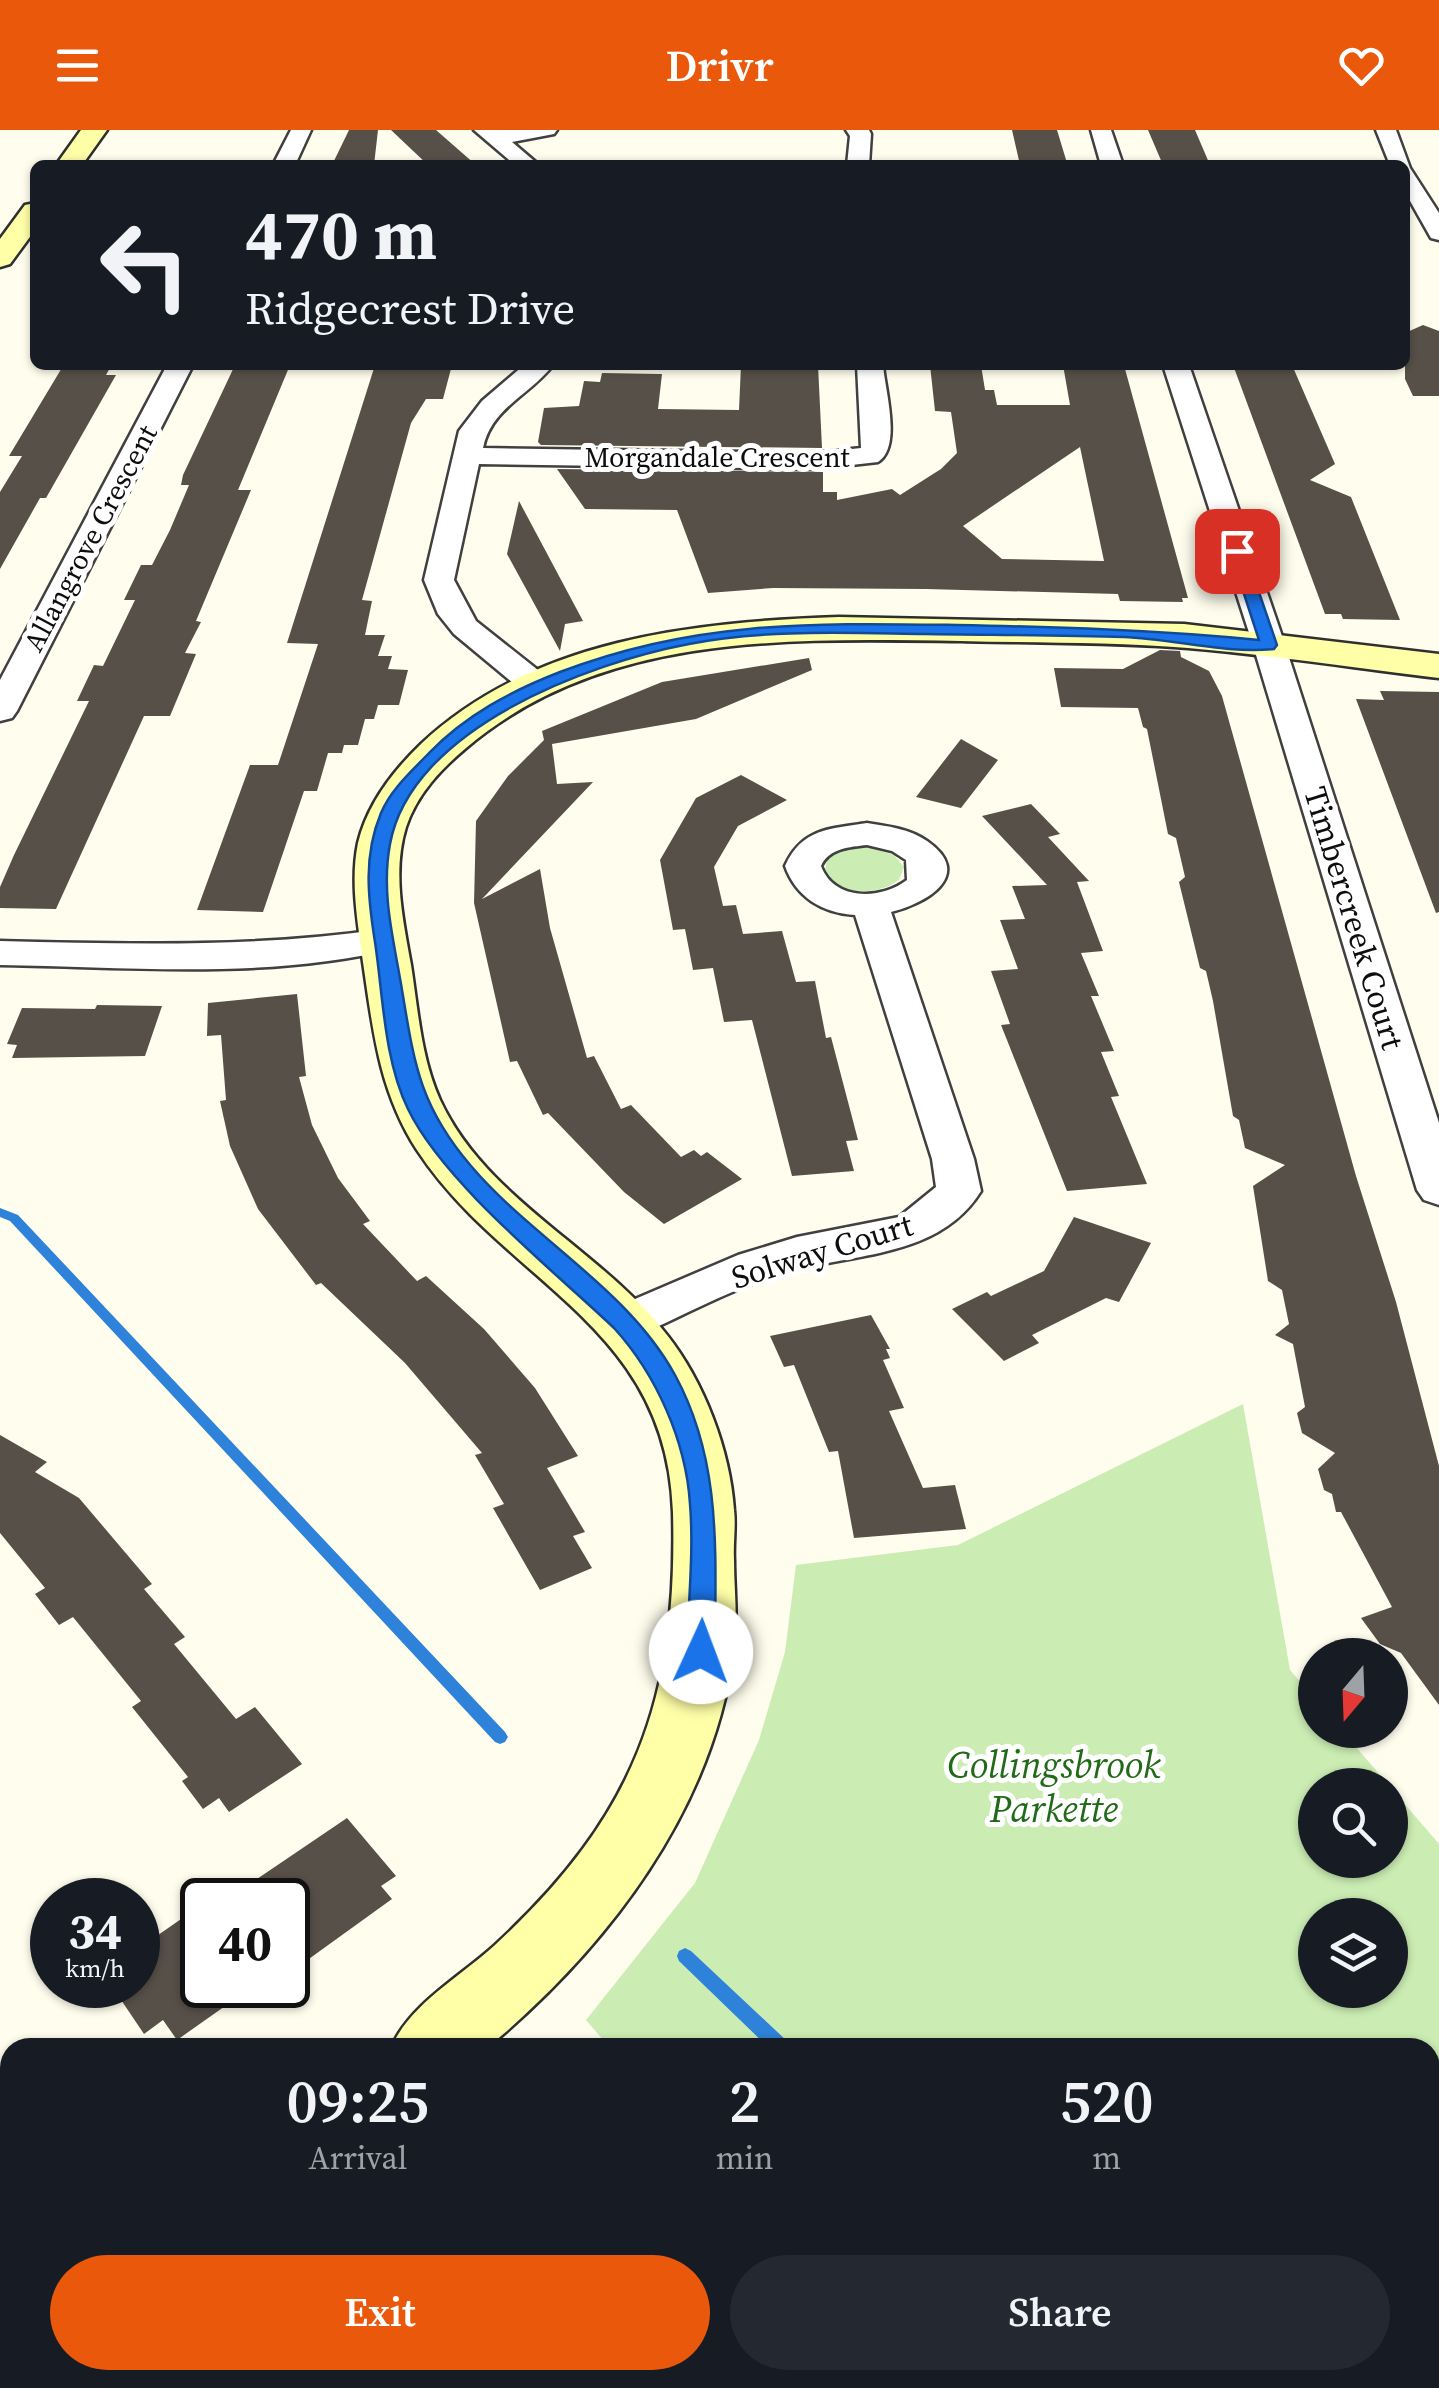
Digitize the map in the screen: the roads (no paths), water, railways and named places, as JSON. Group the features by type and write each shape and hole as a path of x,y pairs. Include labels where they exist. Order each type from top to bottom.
{"street":[{"path":"73,160 94,130"},
{"path":"286,160 301,130"},
{"path":"489,134 548,130"},
{"path":"856,130 861,134 858,160"},
{"path":"1102,130 1111,160"},
{"path":"1386,130 1398,160"},
{"path":"489,134 522,160"},
{"path":"1410,182 1439,233"},
{"path":"0,258 30,218"},
{"name":"Allangrove Crescent","path":"0,711 177,370"},
{"path":"535,370 473,431 439,580 444,602 461,627 536,685"},
{"name":"Morgandale Crescent","path":"469,456 816,461 868,456 875,452 877,444 870,370"},
{"name":"Timbercreek Court","path":"1178,370 1269,645 1439,1190"},
{"path":"442,2038 520,1974 604,1880 656,1792 675,1748 701,1652 703,1503 694,1462 666,1380 647,1349 623,1322 490,1200 464,1172 418,1109 405,1070 376,885 391,810 408,786 455,736 536,685 652,646 693,638 796,628 1128,632 1439,666"},
{"name":"Solway Court","path":"623,1322 754,1266 797,1253 912,1230 959,1191 954,1160 870,906"},
{"path":"0,953 217,957 326,950 384,940"}],"waterway":[{"path":"0,1212 14,1218 500,1737"},
{"path":"685,1956 771,2038"}],"park label":[{"name":"Collingsbrook Parkette","path":"1054,1787"}]}
